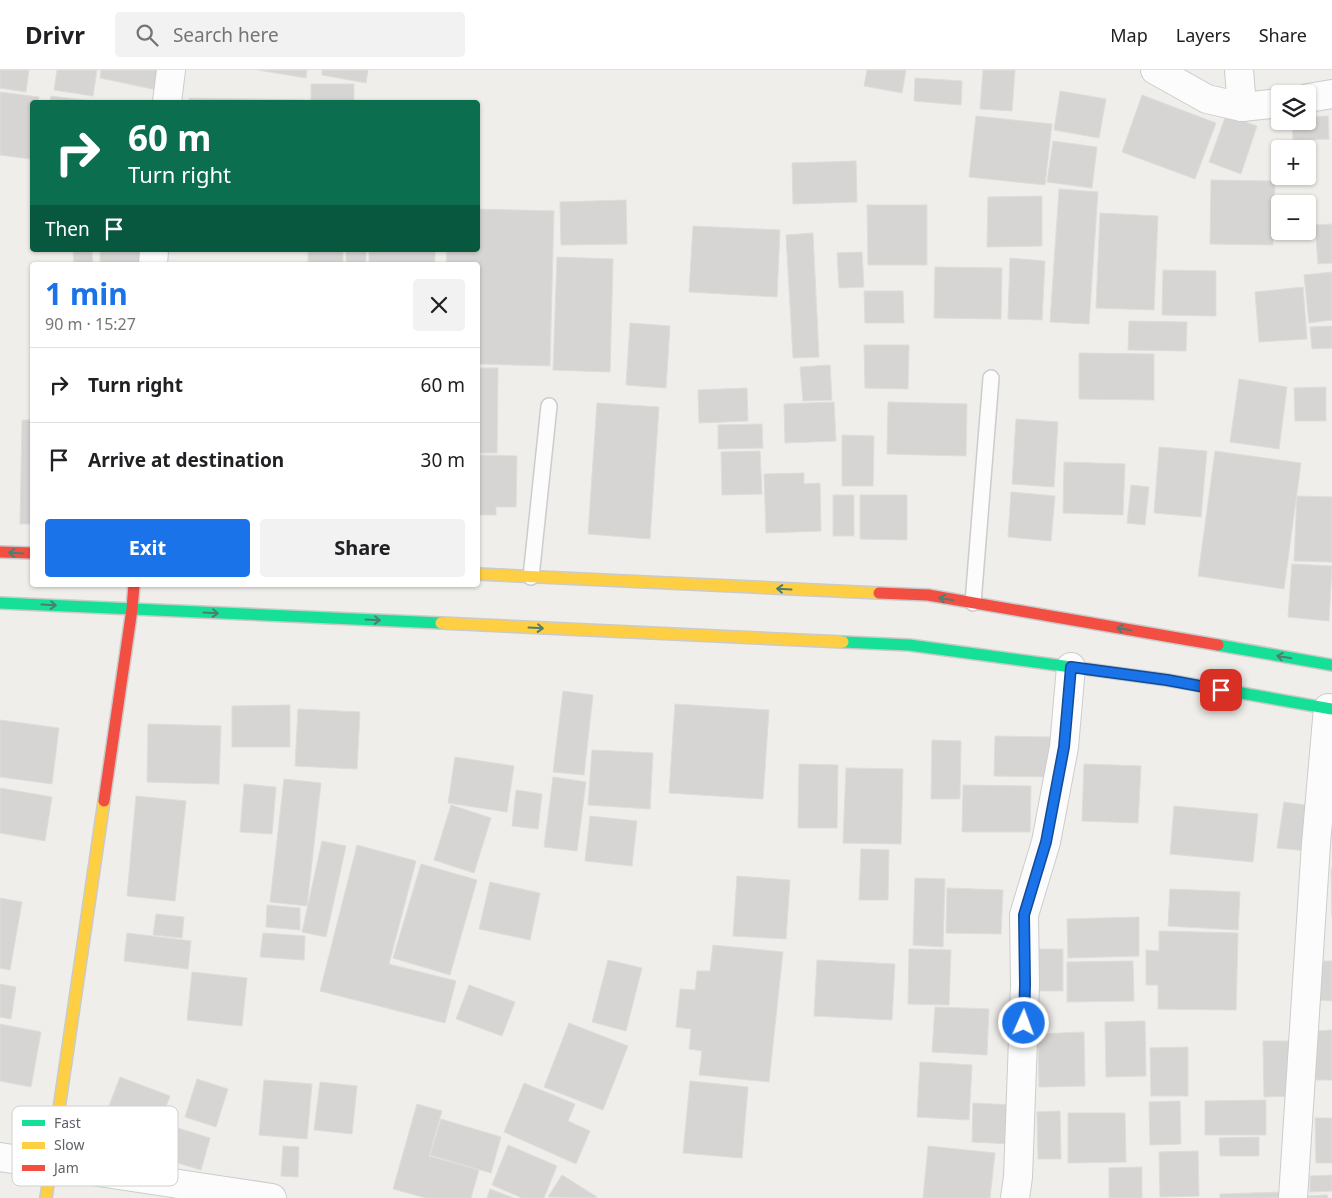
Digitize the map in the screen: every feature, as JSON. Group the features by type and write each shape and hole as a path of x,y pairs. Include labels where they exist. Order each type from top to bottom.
{"main road":[{"path":"0,552 30,553"},
{"path":"480,574 928,595 1332,665"},
{"path":"60,1106 134,587"},
{"path":"0,603 909,645 1167,680 1330,709"}],"street":[{"path":"167,100 172,70"},
{"path":"1155,70 1208,99 1242,107 1271,104"},
{"path":"1239,70 1242,107"},
{"path":"1316,97 1332,94"},
{"path":"1015,1198 1018,1176 1025,984 1024,915 1046,842 1062,757 1071,667"},
{"path":"1293,1198 1316,844 1330,709"},
{"path":"178,1184 272,1198"}],"lane":[{"path":"973,603 991,378"},
{"path":"532,577 549,406"}],"building":[{"path":"0,70 29,70 26,92 0,88"},
{"path":"57,70 97,70 93,96 54,90"},
{"path":"101,70 161,70 157,90 100,78"},
{"path":"258,70 307,70 306,78"},
{"path":"322,70 368,70 366,83 322,75"},
{"path":"867,70 906,70 902,93 864,86"},
{"path":"983,70 1015,70 1012,111 980,109"},
{"path":"915,78 962,81 961,105 914,101"},
{"path":"311,84 354,84 354,100 311,100"},
{"path":"1060,91 1106,99 1099,138 1054,130"},
{"path":"0,92 39,97 38,100 30,100 30,159 0,155"},
{"path":"1142,95 1216,123 1195,179 1122,152"},
{"path":"51,96 84,100 50,100"},
{"path":"189,98 305,100 189,100"},
{"path":"1226,115 1257,126 1241,174 1209,162"},
{"path":"976,116 1052,124 1045,185 969,177"},
{"path":"1328,116 1329,139 1293,140 1292,130 1316,130 1316,117"},
{"path":"1053,141 1097,147 1092,188 1047,182"},
{"path":"856,161 857,202 793,204 792,163"},
{"path":"1211,180 1271,181 1271,185 1275,185 1275,195 1271,195 1271,240 1273,240 1273,245 1210,244"},
{"path":"1059,189 1098,192 1089,324 1050,322"},
{"path":"1042,196 1042,246 987,247 988,197"},
{"path":"626,200 627,244 561,245 560,202"},
{"path":"867,205 927,205 927,265 868,265"},
{"path":"480,209 554,211 550,366 480,364 480,262 446,262 447,252 480,252"},
{"path":"1100,213 1158,216 1154,310 1096,308"},
{"path":"1332,224 1332,263 1318,264 1316,225"},
{"path":"693,226 780,230 777,297 689,292"},
{"path":"813,233 819,357 793,358 786,235"},
{"path":"73,252 92,252 93,262 74,262"},
{"path":"100,252 143,252 143,262 100,262"},
{"path":"308,252 343,252 343,262 308,262"},
{"path":"346,252 366,252 366,262 346,262"},
{"path":"369,252 435,252 435,262 369,262"},
{"path":"862,252 864,287 839,288 837,253"},
{"path":"557,257 613,259 610,372 553,370"},
{"path":"1010,258 1045,261 1042,320 1008,319"},
{"path":"935,267 1002,268 1001,319 934,318"},
{"path":"1163,270 1216,271 1216,316 1162,315"},
{"path":"1332,272 1332,320 1309,323 1304,275"},
{"path":"1303,287 1307,339 1259,342 1255,292"},
{"path":"864,291 903,291 904,323 865,323"},
{"path":"1129,321 1187,322 1186,351 1128,350"},
{"path":"630,323 670,326 666,388 626,385"},
{"path":"1332,326 1332,348 1312,349 1310,327"},
{"path":"864,345 909,345 908,389 865,388"},
{"path":"1079,353 1154,354 1154,400 1079,399"},
{"path":"830,365 832,400 803,401 800,367"},
{"path":"480,368 498,368 497,453 480,453"},
{"path":"1239,379 1287,387 1279,449 1230,442"},
{"path":"1326,387 1326,421 1295,421 1294,388"},
{"path":"747,388 748,421 699,423 698,390"},
{"path":"834,402 836,441 785,443 784,404"},
{"path":"888,402 967,404 966,456 887,454"},
{"path":"597,403 659,407 650,539 588,534"},
{"path":"1016,419 1058,422 1054,487 1012,484"},
{"path":"22,420 30,420 30,524 20,524"},
{"path":"762,424 763,448 718,449 718,425"},
{"path":"842,435 874,436 873,486 842,486"},
{"path":"1159,447 1207,451 1201,517 1154,513"},
{"path":"760,451 762,494 722,495 721,452"},
{"path":"1215,451 1301,463 1284,589 1198,576"},
{"path":"480,455 517,456 516,507 496,507 496,515 480,515"},
{"path":"1064,462 1125,464 1123,515 1063,513"},
{"path":"804,473 804,484 820,483 821,531 766,533 764,474"},
{"path":"1131,485 1149,487 1145,525 1127,523"},
{"path":"1011,492 1055,496 1051,541 1008,537"},
{"path":"833,495 854,495 854,536 833,536"},
{"path":"860,495 907,495 907,540 860,539"},
{"path":"1297,496 1332,497 1332,562 1294,561"},
{"path":"1292,564 1332,566 1329,621 1288,617"},
{"path":"563,691 593,695 584,775 553,772"},
{"path":"675,704 769,710 763,799 669,793"},
{"path":"290,705 290,747 232,747 232,706"},
{"path":"298,709 360,712 357,769 295,766"},
{"path":"0,720 59,728 52,784 0,777"},
{"path":"148,724 221,726 219,784 147,782"},
{"path":"995,736 1050,737 1050,777 994,776"},
{"path":"932,740 961,741 960,799 931,799"},
{"path":"592,750 653,753 650,809 588,805"},
{"path":"455,757 514,766 507,812 448,803"},
{"path":"799,764 838,765 837,828 798,828"},
{"path":"1084,764 1141,766 1138,823 1082,821"},
{"path":"846,768 903,769 901,844 843,843"},
{"path":"553,777 586,782 577,851 544,847"},
{"path":"284,779 321,783 307,906 270,902"},
{"path":"244,784 276,787 272,834 240,832"},
{"path":"963,785 1031,786 1030,832 962,832"},
{"path":"0,788 52,797 45,841 0,833"},
{"path":"516,790 542,794 538,829 512,826"},
{"path":"136,796 186,801 175,901 127,896"},
{"path":"1284,802 1312,806 1307,851 1277,848"},
{"path":"451,805 491,818 474,873 434,860"},
{"path":"1174,806 1258,814 1253,862 1170,854"},
{"path":"590,816 637,821 632,866 585,861"},
{"path":"322,841 346,846 326,937 302,932"},
{"path":"357,845 416,861 389,964 456,981 445,1023 320,991"},
{"path":"861,849 889,850 888,900 859,900"},
{"path":"421,864 477,880 450,975 393,958"},
{"path":"1331,869 1332,869 1332,916"},
{"path":"737,876 790,880 786,939 733,936"},
{"path":"915,878 945,879 943,947 913,945"},
{"path":"490,882 540,893 530,940 479,929"},
{"path":"947,888 1003,890 1001,934 946,933"},
{"path":"1170,889 1240,892 1238,930 1168,926"},
{"path":"0,898 22,902 10,970 0,968"},
{"path":"267,905 300,908 300,930 266,927"},
{"path":"156,914 184,917 182,938 153,935"},
{"path":"1139,917 1139,956 1068,958 1067,919"},
{"path":"1159,931 1238,933 1236,1010 1158,1009 1158,985 1146,985 1146,950 1159,951"},
{"path":"127,933 191,941 188,969 124,961"},
{"path":"263,933 305,936 304,960 260,957"},
{"path":"713,945 783,952 769,1082 699,1075 702,1051 689,1049 691,1029 676,1027 680,989 695,990 697,971 710,971"},
{"path":"909,949 951,950 949,1005 908,1004"},
{"path":"1039,949 1063,949 1063,991 1039,991"},
{"path":"608,960 642,968 626,1031 592,1022"},
{"path":"817,960 895,964 892,1020 814,1016"},
{"path":"1133,961 1134,1001 1067,1002 1067,962"},
{"path":"1319,961 1332,961 1332,1001 1318,1000"},
{"path":"192,972 247,978 242,1026 187,1020"},
{"path":"0,984 16,987 11,1019 0,1017"},
{"path":"469,985 515,1002 502,1036 456,1019"},
{"path":"935,1007 989,1009 987,1055 932,1052"},
{"path":"1145,1021 1146,1076 1106,1077 1105,1022"},
{"path":"569,1023 628,1046 603,1110 544,1087"},
{"path":"0,1024 41,1032 31,1087 0,1081"},
{"path":"1332,1030 1332,1080 1316,1080 1316,1031"},
{"path":"1084,1032 1085,1086 1039,1087 1038,1034"},
{"path":"1263,1041 1293,1041 1294,1096 1264,1097"},
{"path":"1188,1047 1188,1096 1151,1096 1150,1048"},
{"path":"920,1062 972,1065 969,1120 917,1117"},
{"path":"120,1077 170,1096 166,1106 109,1106"},
{"path":"197,1079 228,1089 216,1127 185,1117"},
{"path":"264,1080 312,1084 307,1139 259,1135"},
{"path":"690,1081 748,1087 742,1158 683,1153"},
{"path":"320,1082 357,1086 352,1134 314,1130"},
{"path":"524,1083 575,1104 568,1121 590,1131 576,1164 504,1132"},
{"path":"1266,1100 1266,1135 1205,1135 1205,1101"},
{"path":"1180,1101 1181,1144 1150,1145 1149,1102"},
{"path":"973,1103 1013,1105 1011,1144 972,1142"},
{"path":"417,1104 442,1111 429,1156 479,1170 471,1198 426,1198 393,1189"},
{"path":"1060,1111 1061,1159 1038,1159 1037,1112"},
{"path":"1068,1113 1125,1113 1126,1162 1068,1163"},
{"path":"1315,1118 1332,1118 1332,1163 1316,1163"},
{"path":"441,1119 501,1137 491,1173 430,1155"},
{"path":"178,1128 210,1138 201,1170 178,1163"},
{"path":"1259,1137 1259,1156 1220,1156 1219,1138"},
{"path":"508,1145 557,1166 544,1198 522,1198 492,1185"},
{"path":"283,1146 299,1147 298,1177 281,1176"},
{"path":"928,1146 995,1153 990,1198 923,1198"},
{"path":"1198,1151 1199,1196 1160,1197 1159,1152"},
{"path":"1142,1167 1142,1198 1109,1198 1109,1168"},
{"path":"562,1175 597,1197 548,1197"},
{"path":"1332,1175 1332,1191 1310,1192 1310,1176"},
{"path":"490,1189 514,1198 487,1198"},
{"path":"1283,1192 1284,1198 1220,1198 1220,1194"},
{"path":"1327,1195 1328,1198 1305,1198 1305,1196"}],"traffic: fast":[{"path":"0,603 441,623"},
{"path":"843,642 909,645 1167,680 1332,709"},
{"path":"1218,645 1332,665"}],"traffic: slow":[{"path":"480,574 879,593"},
{"path":"441,623 843,642"},
{"path":"59,1106 104,801"},
{"path":"46,1198 48,1186"}],"traffic: jam":[{"path":"0,552 30,553"},
{"path":"104,801 134,587"},
{"path":"879,593 928,595 1218,645"}],"route":[{"path":"1024,1023 1024,915 1046,842 1064,747 1071,667 1167,680 1221,690"}]}
